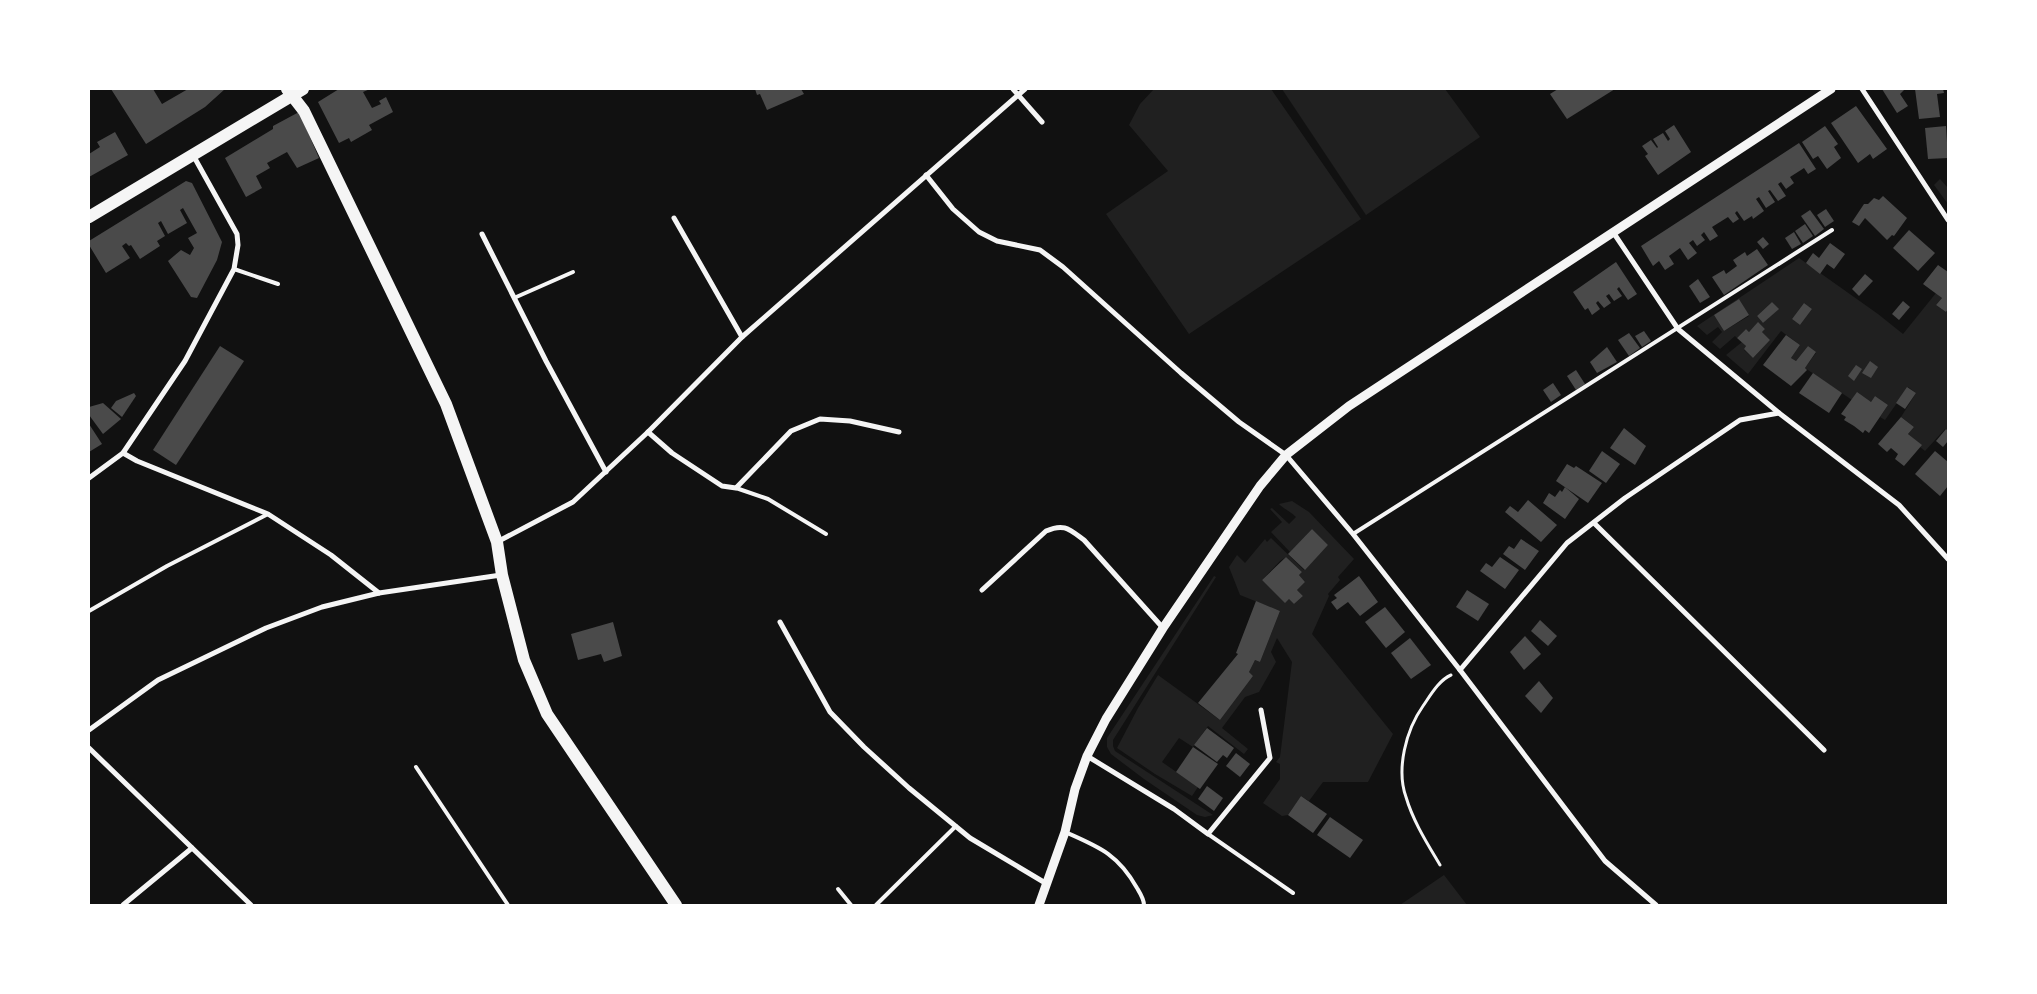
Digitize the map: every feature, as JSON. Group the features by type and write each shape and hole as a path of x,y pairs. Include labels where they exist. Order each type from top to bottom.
{"main road":[{"path":"89,217 294,91 446,404 497,542 502,575 524,660 547,714 676,905"}],"street":[{"path":"1013,89 1042,122"},
{"path":"497,542 573,502 648,432 742,337 1025,89"},
{"path":"1039,905 1065,832 1075,788 1087,756 1106,719 1163,628 1260,486 1286,455 1348,406 1831,89"},
{"path":"1862,89 1948,220"},
{"path":"89,478 123,453 185,362 234,269 238,245 237,234 193,154"},
{"path":"926,175 953,209 979,232 997,241 1040,250 1056,261 1188,379 1239,422 1286,455 1353,534 1460,670 1605,861 1656,905"},
{"path":"674,218 742,337"},
{"path":"1613,231 1678,330 1779,413 1899,505 1948,560"},
{"path":"482,234 546,361 606,472"},
{"path":"1460,670 1566,543 1625,498 1740,420 1779,413"},
{"path":"648,432 672,453 722,486 736,488 791,431 820,419 850,421 899,432"},
{"path":"123,453 136,461 268,514 331,555 379,593"},
{"path":"1594,523 1824,750"},
{"path":"982,590 1046,531 1058,526 1069,529 1084,540 1163,628"},
{"path":"89,730 158,680 266,628 322,608 379,593 502,575"},
{"path":"780,622 830,712 864,748 970,838 1048,884"},
{"path":"1087,756 1174,809 1208,834 1270,758 1261,710"},
{"path":"89,748 251,905"},
{"path":"123,905 192,848"}],"lane":[{"path":"1353,534 1678,330 1832,230"},
{"path":"234,269 278,284"},
{"path":"514,298 573,272"},
{"path":"736,488 774,502 826,534"},
{"path":"89,611 167,566 268,514"},
{"path":"416,767 508,905"},
{"path":"876,905 956,826"},
{"path":"1065,832 1103,848 1120,863 1132,878 1144,901 1144,905"},
{"path":"1208,834 1293,893"},
{"path":"838,889 850,905"}],"path":[{"path":"1440,865 1418,826 1405,796 1403,778 1404,759 1408,734 1420,710 1447,677 1460,670"}],"shaded area":[{"path":"1154,89 1271,89 1361,219 1189,334 1106,214 1168,171 1129,125 1140,104"},
{"path":"1282,89 1445,89 1480,137 1366,215"},
{"path":"1940,179 1948,188 1948,204 1934,185"},
{"path":"1799,258 1903,334 1936,293 1942,298 1936,305 1946,312 1948,309 1948,431 1945,429 1925,451 1908,434 1914,427 1901,417 1916,393 1908,387 1885,420 1880,417 1888,405 1875,396 1871,402 1852,400 1805,368 1816,353 1808,346 1796,361 1791,358 1800,345 1781,331 1748,374 1726,355 1742,342 1746,346 1744,350 1753,358 1770,340 1762,332 1765,329 1758,323 1749,332 1746,329 1737,338 1735,336 1720,349 1712,342 1722,332 1718,327 1707,335 1697,326","holes":["1739,299 1749,316 1724,331 1714,315","1772,302 1778,309 1763,323 1757,316","1804,303 1812,309 1800,325 1792,319"]},
{"path":"1292,501 1309,512 1354,559 1338,577 1340,580 1328,594 1329,596 1312,634 1393,734 1368,782 1323,782 1309,801 1301,796 1288,815 1282,816 1263,803 1280,779 1280,764 1276,762 1280,757 1292,662 1277,638 1271,652 1276,662 1259,692 1245,697 1222,728 1248,749 1244,754 1208,726 1193,747 1179,738 1162,762 1198,787 1192,796 1117,748 1158,675 1220,720 1253,676 1249,672 1255,660 1260,662 1280,611 1240,595 1229,567 1237,555 1245,563 1265,539 1267,542 1271,538 1304,570 1328,545 1312,529 1290,552 1271,532 1282,522 1270,509 1272,508 1289,524 1296,517 1279,504","holes":["1286,557 1302,572 1299,575 1305,582 1297,590 1303,596 1294,604 1289,599 1285,602 1262,580"]},
{"path":"1214,576 1216,577 1113,740 1115,751 1213,815 1205,817 1197,815 1111,754 1107,747 1107,738"},
{"path":"1444,875 1467,905 1400,905"}],"building":[{"path":"111,89 153,89 162,104 188,89 225,89 205,107 146,144"},
{"path":"339,89 370,89 363,92 372,108 381,104 379,101 386,97 393,112 369,125 372,130 351,142 349,138 339,143 318,102"},
{"path":"755,89 801,89 804,94 767,110 760,94 757,95"},
{"path":"1558,89 1615,89 1567,119 1550,94"},
{"path":"1882,89 1905,89 1900,94 1908,106 1897,113"},
{"path":"1915,89 1943,89 1944,93 1937,94 1940,117 1919,119"},
{"path":"1856,106 1887,149 1873,159 1870,154 1858,163 1831,123"},
{"path":"299,112 319,158 297,168 287,152 267,163 270,168 256,176 262,188 246,197 225,158 273,129 273,126"},
{"path":"1674,125 1691,152 1658,175 1645,156 1648,154 1642,146 1651,140 1657,148 1653,139 1663,133 1668,141 1670,139 1665,131"},
{"path":"1825,126 1838,144 1834,147 1841,158 1827,169 1818,156 1813,159 1802,142"},
{"path":"1946,126 1948,158 1928,159 1925,128"},
{"path":"115,132 128,155 89,177 89,154 100,147 97,142"},
{"path":"1799,143 1816,169 1808,174 1804,168 1790,177 1794,183 1786,189 1781,182 1778,184 1786,196 1778,201 1770,190 1768,191 1775,202 1766,208 1759,197 1756,199 1764,211 1753,219 1752,216 1744,221 1737,211 1735,213 1739,219 1733,223 1728,217 1712,227 1718,236 1710,241 1704,232 1701,235 1705,240 1697,246 1693,240 1689,243 1697,253 1688,260 1680,248 1669,256 1674,264 1665,270 1659,261 1653,266 1641,246"},
{"path":"186,181 192,183 222,242 217,260 197,298 191,297 168,261 181,250 190,255 194,248 188,238 197,233 183,208 180,210 187,223 168,234 161,221 158,223 165,236 157,241 160,246 140,259 131,245 129,246 126,243 122,246 130,258 106,273 89,245 89,241"},
{"path":"1883,196 1907,218 1894,236 1892,235 1887,240 1865,218 1859,226 1852,222 1864,204 1868,204 1874,198 1879,200"},
{"path":"1826,209 1834,221 1825,227 1817,215"},
{"path":"1810,210 1824,229 1815,236 1801,216"},
{"path":"1805,224 1813,236 1803,243 1795,231"},
{"path":"1909,230 1935,253 1918,271 1893,248"},
{"path":"1794,232 1801,244 1792,249 1785,238"},
{"path":"1763,237 1769,244 1763,249 1757,242"},
{"path":"1830,243 1845,254 1834,269 1827,264 1820,274 1806,263 1813,253 1819,258"},
{"path":"1757,249 1768,265 1724,295 1712,277 1724,270 1726,274 1737,266 1733,260 1745,252 1747,256"},
{"path":"1616,262 1637,294 1628,300 1619,287 1617,289 1622,296 1614,301 1609,294 1606,296 1611,303 1604,308 1598,301 1596,303 1600,309 1592,315 1588,308 1585,310 1573,292"},
{"path":"1938,265 1948,272 1948,309 1946,312 1936,305 1942,298 1923,284"},
{"path":"1865,274 1873,281 1859,296 1852,289"},
{"path":"1698,279 1710,297 1700,303 1689,286"},
{"path":"1739,299 1749,315 1724,331 1714,315"},
{"path":"1903,301 1910,307 1899,320 1892,314"},
{"path":"1772,302 1779,309 1763,323 1757,316"},
{"path":"1804,303 1812,309 1800,325 1792,319"},
{"path":"1758,322 1765,329 1762,332 1770,340 1753,358 1744,349 1746,346 1737,338 1746,329 1749,332"},
{"path":"1644,331 1651,341 1642,347 1635,336"},
{"path":"1629,333 1640,348 1629,356 1618,340"},
{"path":"1786,335 1800,345 1791,358 1796,361 1808,346 1816,352 1805,368 1807,370 1791,386 1763,365"},
{"path":"220,346 244,361 176,465 153,450"},
{"path":"1607,347 1617,362 1597,373 1590,362"},
{"path":"1870,361 1878,367 1871,378 1862,373"},
{"path":"1856,365 1862,369 1854,381 1848,376"},
{"path":"1576,370 1585,384 1576,390 1567,376"},
{"path":"1813,373 1842,393 1829,413 1799,393"},
{"path":"1553,383 1561,395 1551,402 1543,390"},
{"path":"1907,387 1916,393 1905,409 1896,403"},
{"path":"1857,392 1871,402 1875,396 1888,405 1869,433 1865,430 1863,433 1844,420 1846,417 1841,414"},
{"path":"134,393 136,396 122,417 111,408 116,401"},
{"path":"103,403 121,419 103,434 89,415 89,407"},
{"path":"1901,417 1914,427 1908,434 1922,445 1904,466 1895,459 1898,454 1891,448 1887,452 1878,444"},
{"path":"89,424 102,444 89,452"},
{"path":"1624,428 1646,446 1635,465 1610,448"},
{"path":"1946,429 1948,431 1948,441 1943,447 1936,441"},
{"path":"1602,451 1620,464 1606,483 1589,471"},
{"path":"1935,451 1948,462 1948,486 1940,496 1915,474"},
{"path":"1567,464 1574,468 1576,466 1602,483 1588,503 1556,481"},
{"path":"1565,487 1579,499 1565,519 1543,503 1549,493 1555,497"},
{"path":"1528,500 1557,525 1541,542 1505,512 1510,506 1518,512"},
{"path":"1312,529 1328,545 1305,570 1288,554"},
{"path":"1521,539 1539,551 1525,570 1503,554 1509,546 1514,549"},
{"path":"1286,557 1302,572 1299,575 1305,582 1297,590 1303,596 1294,604 1289,599 1285,603 1262,580"},
{"path":"1500,557 1519,570 1505,589 1480,571 1486,563 1492,567"},
{"path":"1359,576 1378,602 1360,616 1348,602 1337,610 1331,602 1337,598 1334,595"},
{"path":"1467,590 1489,604 1478,621 1456,607"},
{"path":"1256,601 1280,611 1260,662 1255,660 1249,672 1253,676 1220,720 1198,703 1238,654 1236,653"},
{"path":"1385,607 1405,632 1386,648 1365,622"},
{"path":"1540,620 1557,636 1548,646 1531,631"},
{"path":"613,622 622,656 604,662 601,654 578,660 571,634"},
{"path":"1525,636 1541,654 1524,670 1510,652"},
{"path":"1410,638 1431,665 1411,679 1391,653"},
{"path":"1539,681 1553,698 1541,713 1525,696"},
{"path":"1207,728 1234,748 1227,758 1223,755 1217,762 1194,745"},
{"path":"1193,747 1218,764 1200,789 1176,772"},
{"path":"1236,753 1250,764 1240,777 1226,766"},
{"path":"1207,786 1223,798 1214,811 1198,799"},
{"path":"1301,796 1327,814 1313,833 1288,815"},
{"path":"1330,817 1363,840 1350,858 1317,835"}]}
